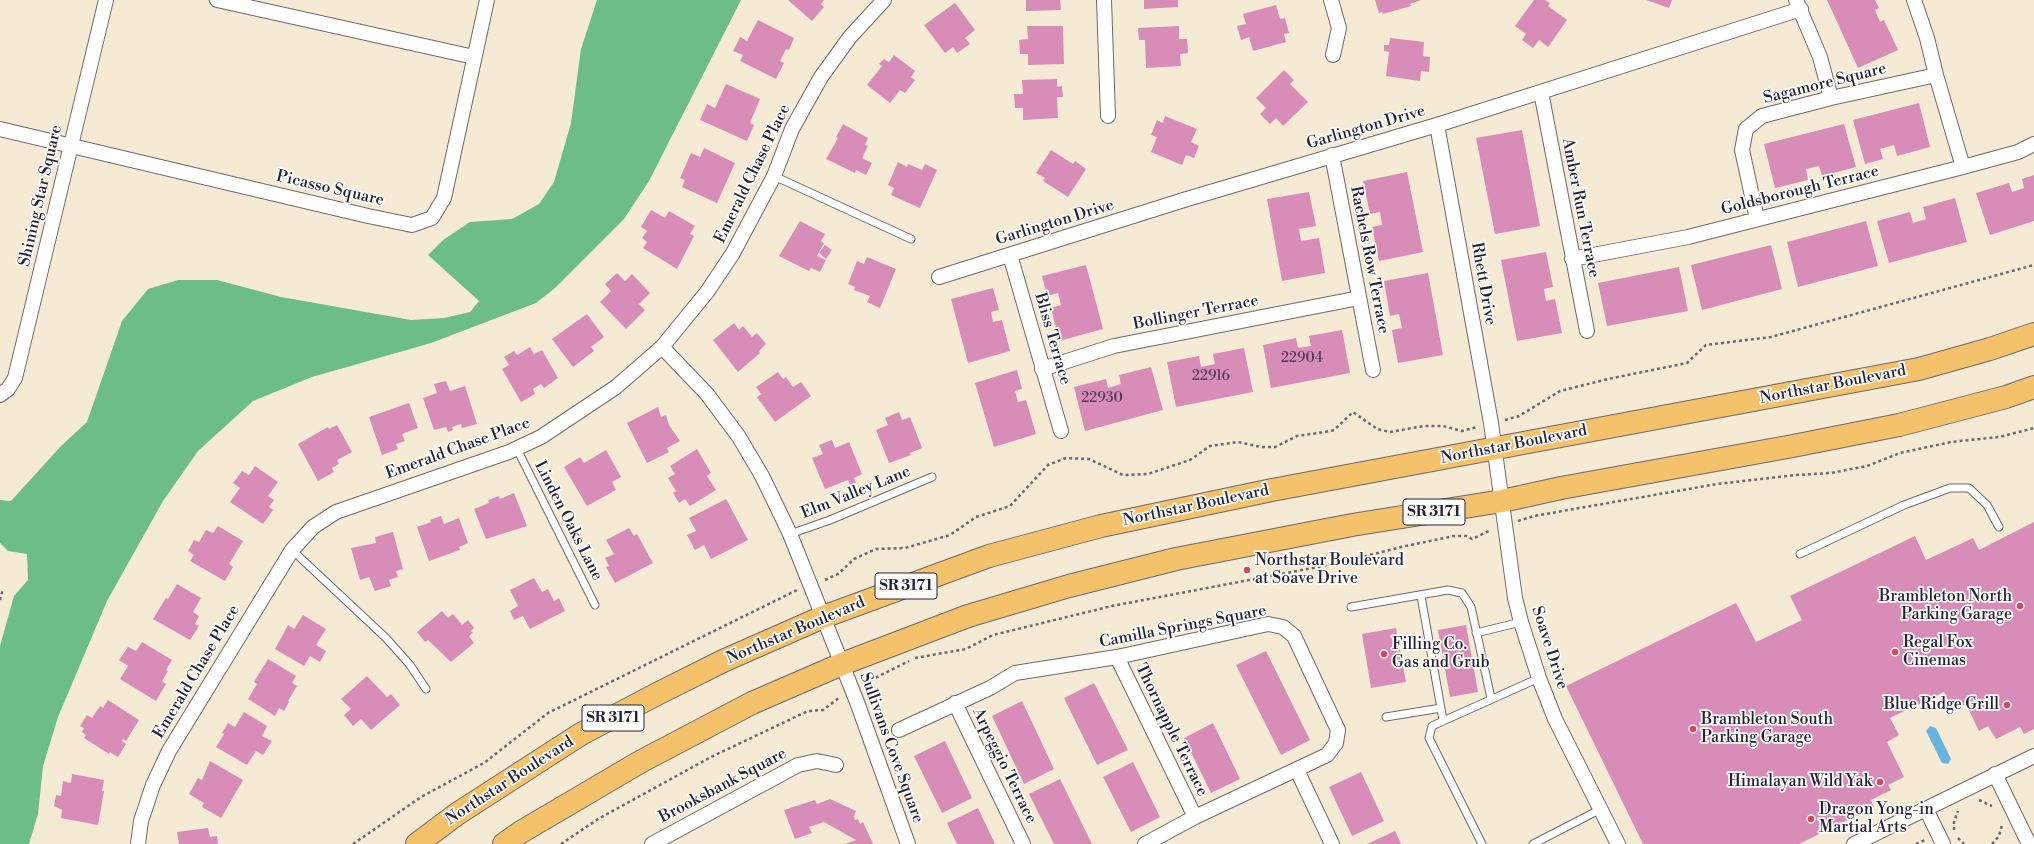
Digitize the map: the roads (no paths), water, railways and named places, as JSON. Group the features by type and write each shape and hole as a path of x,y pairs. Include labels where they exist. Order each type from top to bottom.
{"main road":[{"name":"Northstar Boulevard","path":"417,844 457,814 581,734 723,661 823,617 975,561 1094,528 1272,490 1919,369 1990,349 2034,334"},
{"name":"SR 3171","path":"504,844 521,832 640,762 752,704 842,664 968,616 1069,586 1176,559 1352,525 1502,501 1560,488 1793,446 1899,425 2006,397 2034,387"}],"street":[{"name":"Shining Star Square","path":"0,395 8,389 15,378 106,0"},
{"path":"217,0 474,57"},
{"name":"Picasso Square","path":"0,129 368,216 412,225 432,218 444,198 487,0"},
{"name":"Emerald Chase Place","path":"138,844 141,821 153,785 169,751 292,550 313,527 336,512 517,449 541,437 616,387 662,347 707,292 733,253 774,176 792,129 821,77 850,37 884,0"},
{"path":"1104,0 1108,116"},
{"path":"1331,0 1338,28 1333,55"},
{"path":"1914,0 1927,38 1936,75 1963,167"},
{"path":"1799,5 1820,57 1831,98"},
{"name":"Garlington Drive","path":"939,277 1332,155 1437,125 1541,92 1799,5"},
{"name":"Sagamore Square","path":"1758,219 1742,150 1746,129 1762,116 1831,98 1936,75"},
{"name":"Amber Run Terrace","path":"1541,92 1587,331"},
{"name":"Rhett Drive","path":"1437,125 1495,448"},
{"name":"Goldsborough Terrace","path":"1572,259 1688,237 1963,167 2018,152 2034,144"},
{"name":"Rachels Row Terrace","path":"1332,155 1372,370"},
{"name":"Bliss Terrace","path":"1010,255 1061,431"},
{"name":"Bollinger Terrace","path":"1042,368 1114,346 1359,298"},
{"name":"Sullivans Cove Square","path":"662,347 707,394 739,437 762,476 790,534 842,664 908,844"},
{"name":"Soave Drive","path":"1495,448 1515,598 1538,678 1556,719 1618,844"},
{"name":"Camilla Springs Square","path":"900,730 955,703 990,688 1015,673 1117,657 1268,624 1283,627 1294,636 1338,730 1336,743 1327,755 1195,817 1145,844"},
{"name":"Thornapple Terrace","path":"1117,657 1195,817"},
{"name":"Arpeggio Terrace","path":"955,703 1023,844"},
{"path":"1854,844 2034,756"},
{"name":"Brooksbank Square","path":"652,844 667,840 798,765 817,761 836,765"},
{"path":"1297,770 1332,844"},
{"path":"1995,774 2029,844"},
{"path":"1926,809 1943,844"}],"lane":[{"path":"774,176 911,239"},
{"name":"Linden Oaks Lane","path":"517,449 595,605"},
{"name":"Elm Valley Lane","path":"790,534 830,520 932,477"},
{"path":"1800,554 1904,505 1950,488 1969,488 1987,505 1999,527"},
{"path":"292,550 386,638 410,665 426,688"},
{"path":"1351,607 1421,596 1448,590 1462,593 1468,601 1491,698"},
{"path":"1421,596 1443,720"},
{"path":"1476,632 1521,622"},
{"path":"1482,844 1429,738 1432,726 1538,678"},
{"path":"1386,717 1441,708"},
{"path":"1533,844 1601,809"}],"water":[{"path":"1930,726 1936,728 1951,759 1948,764 1942,763 1926,731"}],"place":[{"name":"Northstar Boulevard at Soave Drive","path":"1247,570"},
{"name":"Brambleton North Parking Garage","path":"2020,606"},
{"name":"Regal Fox Cinemas","path":"1895,652"},
{"name":"Filling Co. Gas and Grub","path":"1384,654"},
{"name":"Blue Ridge Grill","path":"2007,705"},
{"name":"Brambleton South Parking Garage","path":"1693,729"},
{"name":"Himalayan Wild Yak","path":"1880,782"},
{"name":"Dragon Yong-in Martial Arts","path":"1811,819"}]}
